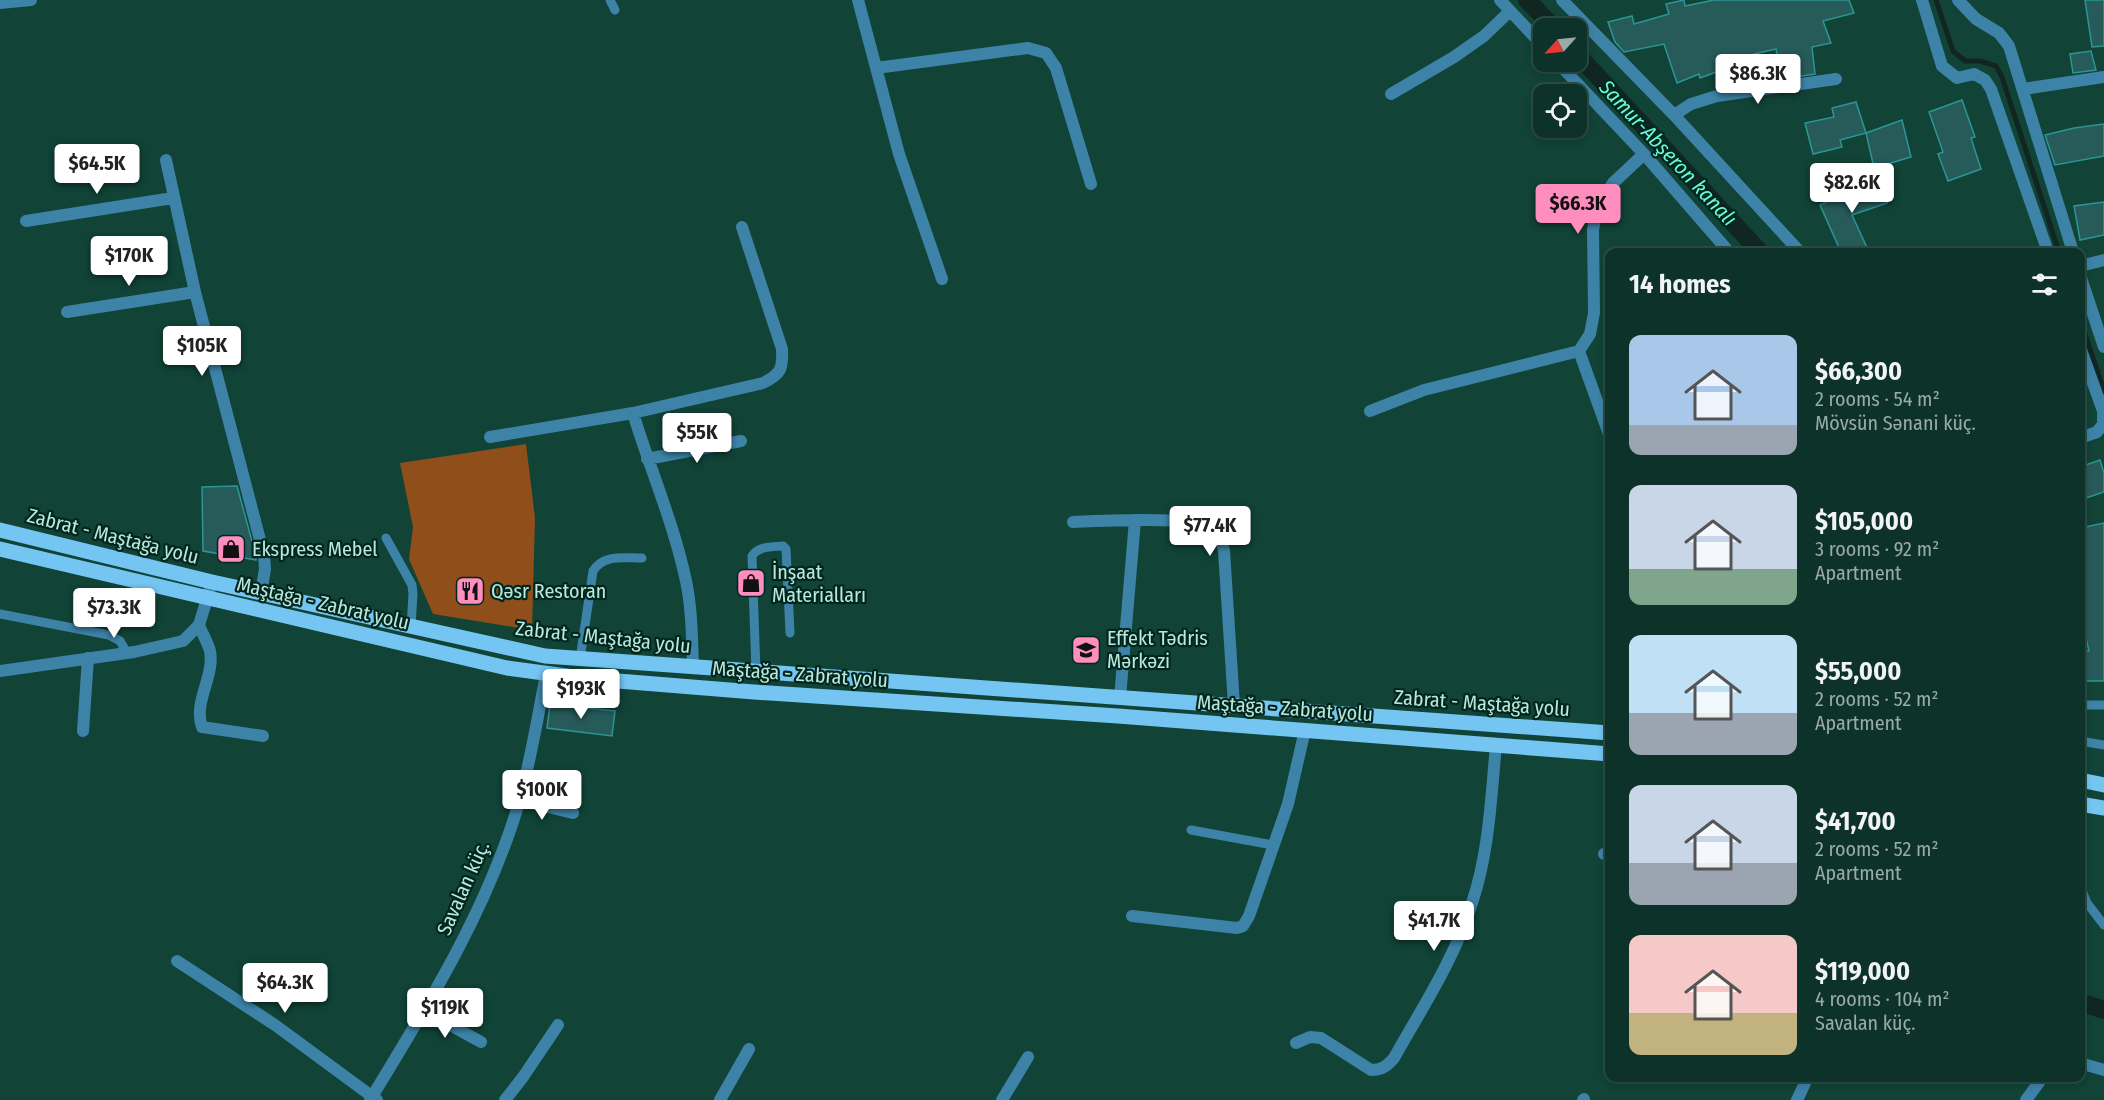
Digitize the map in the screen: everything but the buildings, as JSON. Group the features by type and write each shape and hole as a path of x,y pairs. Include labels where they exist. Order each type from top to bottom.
{"main road":[{"name":"Zabrat - Maştağa yolu","path":"0,530 212,582 546,656 1605,733"},
{"name":"Maştağa - Zabrat yolu","path":"0,549 507,668 546,674 754,692 1305,730 1605,754"},
{"path":"2085,781 2104,785"},
{"path":"2085,805 2104,808"}],"street":[{"path":"0,3 31,0"},
{"path":"858,0 899,154 942,279"},
{"path":"1500,0 1533,35"},
{"path":"1562,0 1674,115 1796,248"},
{"path":"1922,0 1942,66 1957,78 1974,74 1985,80 1991,89 2047,248"},
{"path":"1958,0 1976,19 1999,33 2009,46 2072,248"},
{"path":"1391,94 1477,42 1510,11"},
{"path":"876,68 1028,48 1046,53 1056,68 1091,184"},
{"path":"1566,72 1644,154 1726,248"},
{"path":"2023,89 2104,77"},
{"path":"1674,115 1691,104 1717,96 1836,79"},
{"path":"1370,411 1424,390 1580,351 1590,334 1594,313 1593,229 1599,204 1613,183 1644,154"},
{"path":"166,160 195,292 264,555 265,569 261,593"},
{"path":"26,221 173,198"},
{"path":"490,437 633,414 763,382 775,377 783,365 782,349 742,227"},
{"path":"2085,265 2104,260"},
{"path":"2085,290 2104,347"},
{"path":"67,312 195,292"},
{"path":"1580,351 1605,423"},
{"path":"2085,361 2103,411 2103,424 2097,432 2085,436"},
{"path":"633,414 678,550 686,582 693,668"},
{"path":"647,459 741,441"},
{"path":"1073,522 1135,520 1198,523 1210,526 1220,536 1224,551 1234,705"},
{"path":"1120,698 1135,520"},
{"path":"0,671 127,653 183,641 199,625 212,582"},
{"path":"199,625 210,651 199,718 202,727 263,736"},
{"path":"83,731 88,658"},
{"name":"Savalan küç.","path":"373,1099 471,923 501,852 519,800 546,674"},
{"path":"1132,916 1237,928 1243,926 1249,916 1288,804 1305,730"},
{"path":"1296,1043 1310,1037 1321,1038 1371,1070 1379,1070 1387,1066 1394,1058 1434,986 1472,904 1482,867 1496,745"},
{"path":"519,800 573,813"},
{"path":"177,961 275,1025 373,1099"},
{"path":"423,1010 481,1042"},
{"path":"505,1100 558,1025"},
{"path":"720,1100 749,1049"},
{"path":"1002,1100 1029,1057"},
{"path":"2085,1064 2104,1070"},
{"path":"1797,1100 1806,1082"},
{"path":"2026,1100 2039,1082"}],"lane":[{"path":"610,0 615,10"},
{"path":"386,538 412,585 411,627"},
{"path":"756,672 752,556 754,551 783,546 786,549 790,633"},
{"path":"580,659 593,571 598,563 608,559 642,558"},
{"path":"0,614 109,635 120,641 127,653"},
{"path":"2085,705 2104,705"},
{"path":"2085,742 2104,745"},
{"path":"1191,830 1273,845"},
{"path":"2085,898 2104,925"}],"shaded area":[{"path":"526,444 535,518 532,630 433,614 409,559 413,527 400,463"}],"waterway":[{"name":"Samur-Abşeron kanalı","path":"1527,0 1544,18"},
{"path":"1936,0 1953,51 1965,61 1980,61 1996,66 2002,77 2058,248"},
{"name":"Samur-Abşeron kanalı","path":"1587,65 1756,248"},
{"path":"2085,334 2104,391"},
{"name":"Samur-Abşeron kanalı","path":"2085,1004 2104,1010"}],"place":[{"name":"Ekspress Mebel","path":"231,549"},
{"name":"İnşaat Materialları","path":"751,583"},
{"name":"Qəsr Restoran","path":"470,591"},
{"name":"Effekt Tədris Mərkəzi","path":"1086,650"}]}
